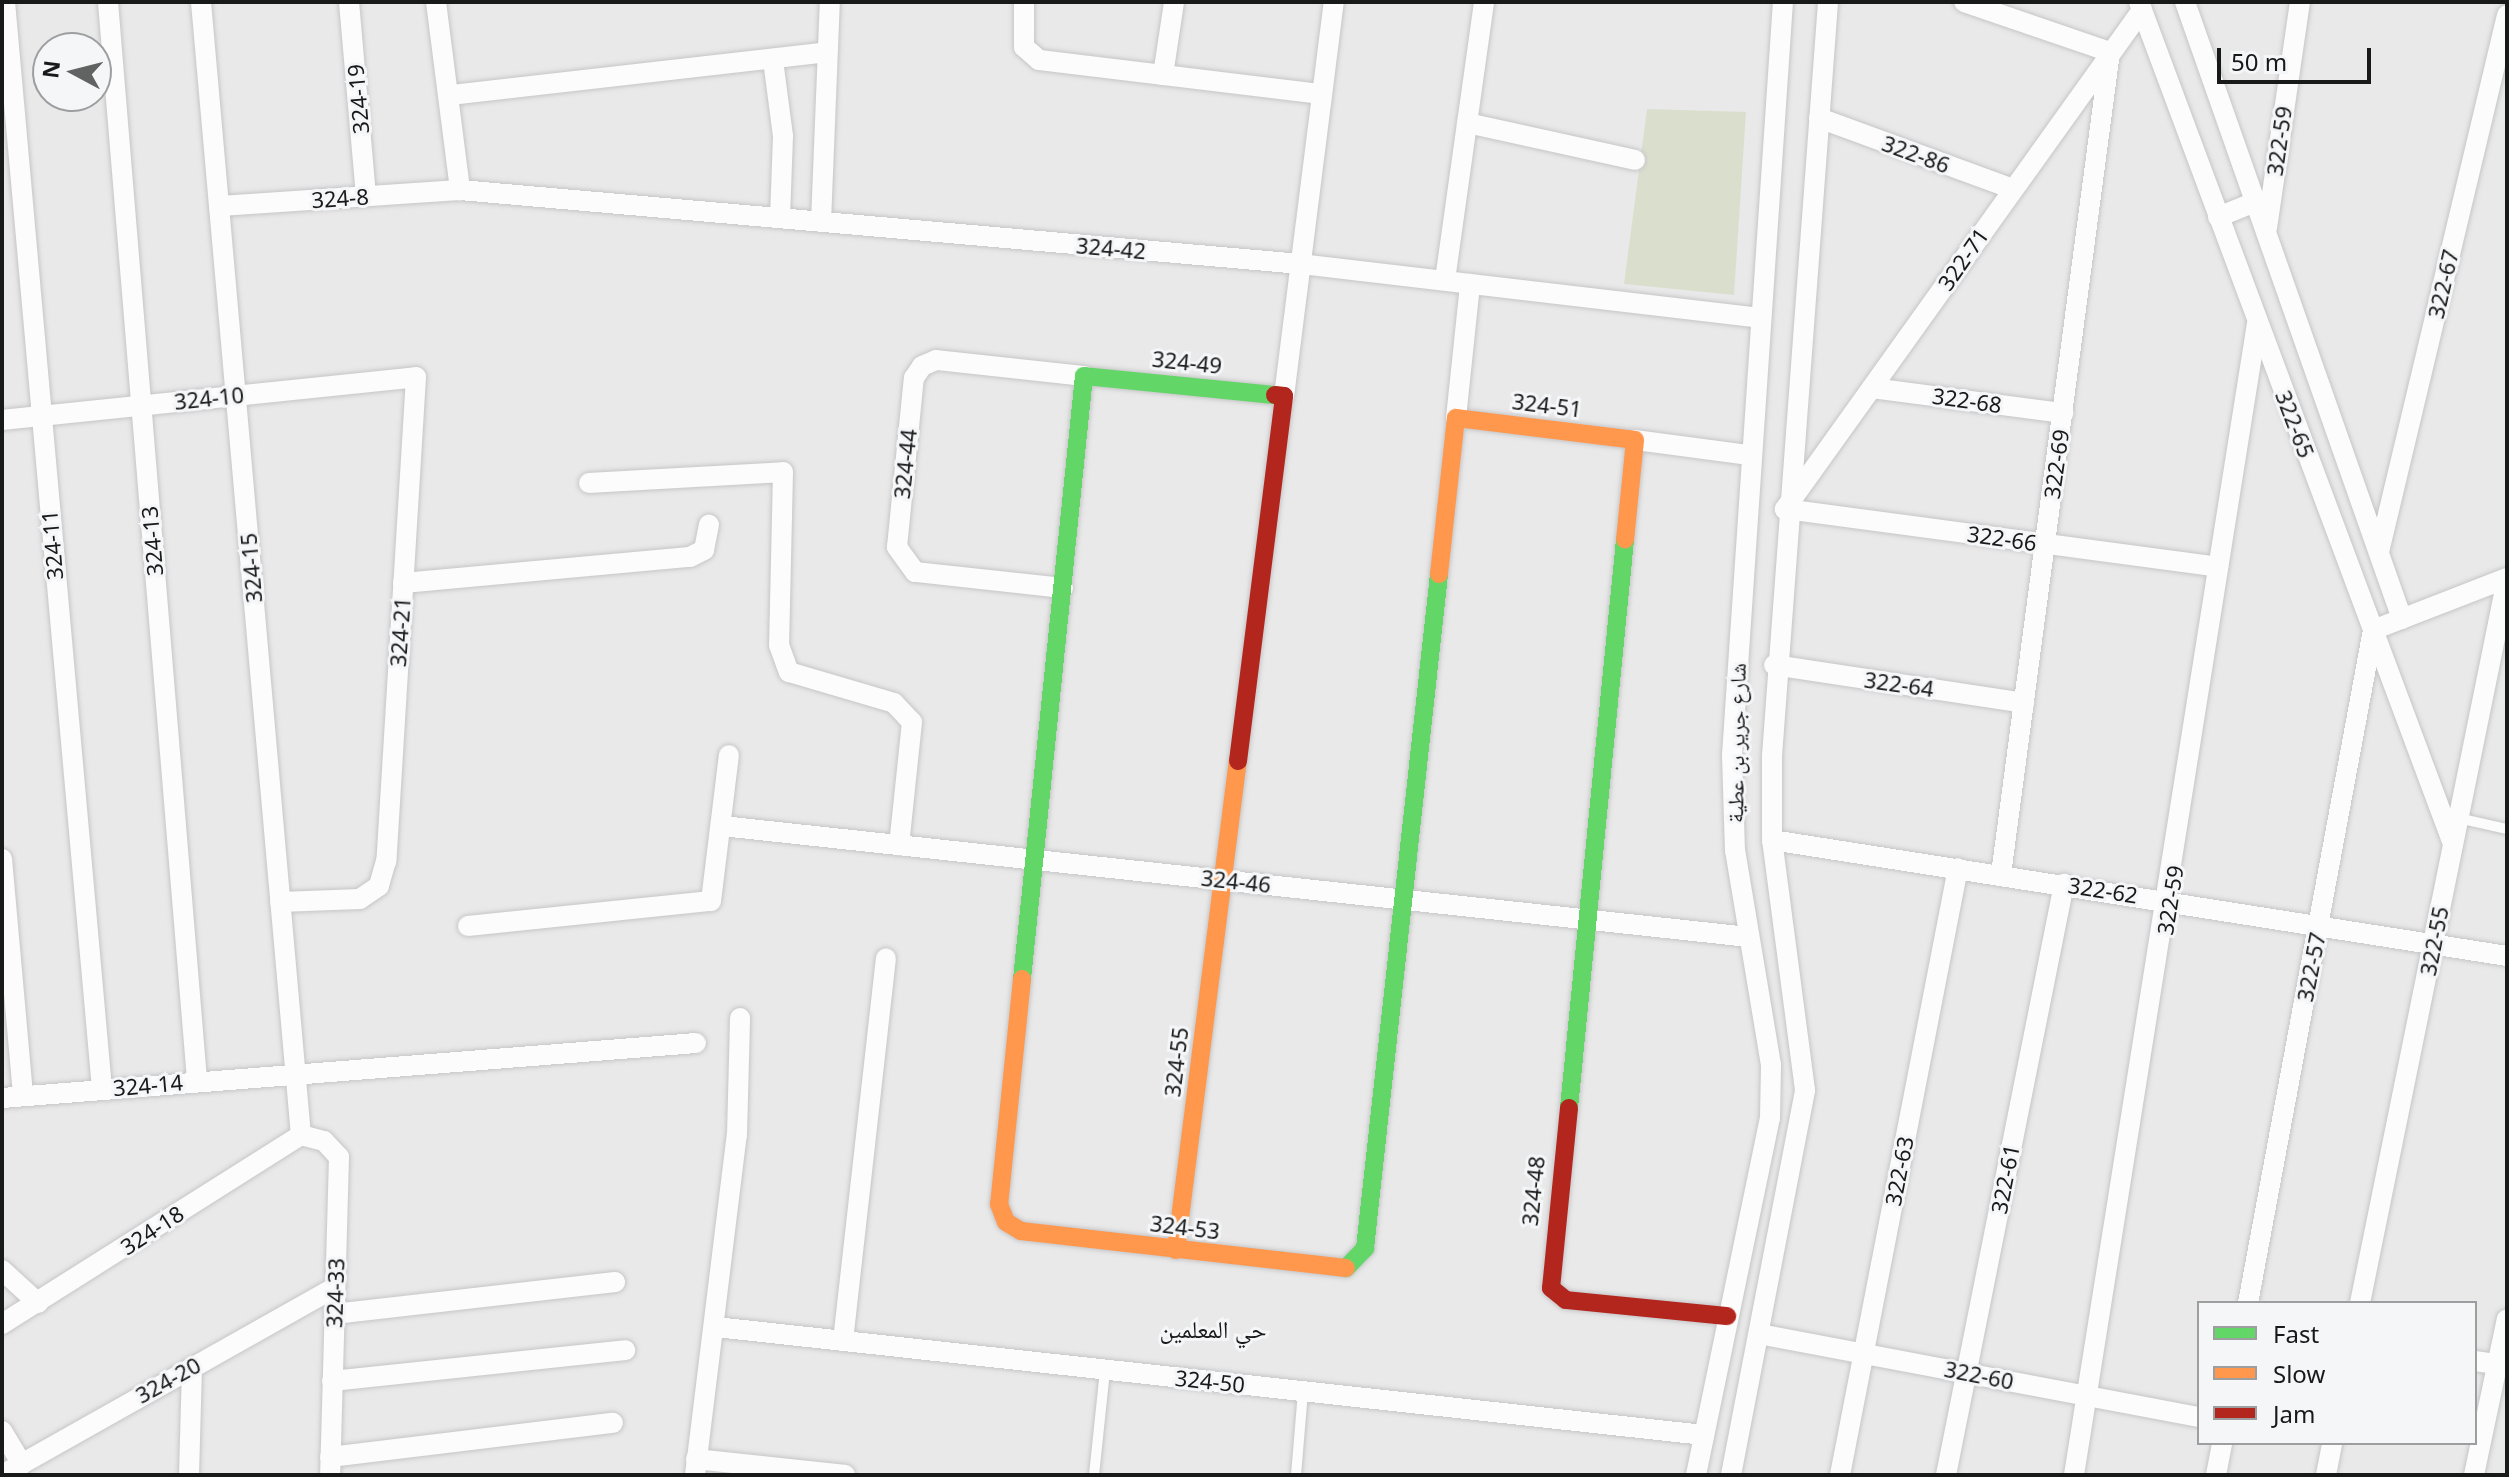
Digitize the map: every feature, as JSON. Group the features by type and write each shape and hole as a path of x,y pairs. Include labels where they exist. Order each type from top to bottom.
{"street":[{"name":"324-11","path":"5,2 102,1089"},
{"name":"324-13","path":"108,2 197,1080"},
{"name":"324-15","path":"201,2 301,1135"},
{"name":"324-19","path":"349,2 366,196"},
{"path":"436,2 451,95 460,190"},
{"path":"821,222 830,2"},
{"path":"1024,2 1024,47 1039,60 1322,94"},
{"path":"1163,75 1174,2"},
{"path":"1223,880 1334,2"},
{"path":"1445,280 1484,2"},
{"name":"شارع جرير بن عطية","path":"1696,1475 1758,1178 1771,1065 1735,851 1732,755 1749,455 1783,2"},
{"name":"شارع جرير بن عطية","path":"1731,1475 1802,1135 1803,1047 1772,840 1774,665 1828,2"},
{"path":"1964,2 2110,52"},
{"name":"322-65","path":"2185,2 2402,619"},
{"name":"322-59","path":"2266,232 2300,2"},
{"name":"322-71","path":"1785,509 2140,6"},
{"name":"322-65","path":"2140,6 2453,844"},
{"name":"322-67","path":"2379,552 2507,15"},
{"path":"451,95 827,52"},
{"name":"322-69","path":"2001,874 2110,52"},
{"path":"773,60 783,136 780,218"},
{"name":"322-86","path":"1819,118 2013,189"},
{"path":"1467,123 1635,160"},
{"name":"324-8","path":"219,206 460,190"},
{"name":"324-42","path":"460,190 1301,264 1761,318"},
{"path":"2218,217 2255,202"},
{"path":"1403,900 1470,284"},
{"name":"322-59","path":"2074,1475 2170,900 2257,324"},
{"name":"324-44","path":"1063,588 915,572 897,547 914,378 922,366 936,360 1084,376"},
{"path":"2280,386 2316,372"},
{"path":"1032,859 1084,376"},
{"name":"324-49","path":"1084,376 1284,396"},
{"name":"324-10","path":"2,420 416,377"},
{"name":"324-21","path":"280,902 360,899 379,886 416,377"},
{"name":"322-68","path":"1872,388 2063,413"},
{"name":"324-51","path":"1456,418 1635,440"},
{"path":"1584,919 1635,440 1749,455"},
{"path":"589,483 783,472 779,645 789,672 894,703 912,722 899,845"},
{"name":"322-66","path":"1785,509 2218,567"},
{"path":"403,583 690,557 704,550 709,524"},
{"path":"2373,630 2507,579"},
{"name":"322-55","path":"2360,1301 2507,579"},
{"path":"1741,596 1779,600"},
{"name":"322-57","path":"2248,1301 2373,630"},
{"name":"322-64","path":"1774,665 2024,703"},
{"path":"468,926 711,901 729,755"},
{"name":"324-46","path":"722,826 1749,937"},
{"name":"322-62","path":"1772,840 2434,940 2507,956"},
{"path":"2,859 23,1096"},
{"name":"324-53","path":"1032,859 999,1204 1006,1222 1021,1231 1330,1269 1353,1267 1365,1248 1403,900"},
{"name":"322-63","path":"1840,1475 1958,868"},
{"name":"324-55","path":"1176,1250 1223,880"},
{"name":"322-61","path":"1946,1475 2064,884"},
{"name":"324-48","path":"1584,919 1551,1288 1566,1300 1727,1316"},
{"path":"843,1341 886,958"},
{"path":"740,1018 737,1135 716,1327 696,1467 845,1475"},
{"name":"324-14","path":"2,1098 295,1071 696,1043"},
{"name":"324-33","path":"301,1135 324,1141 339,1157 330,1466"},
{"name":"324-18","path":"2,1324 301,1135"},
{"path":"1758,1178 1791,1186"},
{"path":"2,1270 38,1303"},
{"path":"334,1314 615,1282"},
{"name":"324-20","path":"2,1475 335,1287"},
{"path":"2474,1475 2507,1323"},
{"name":"324-50","path":"716,1327 1704,1435"},
{"name":"322-60","path":"1759,1334 2197,1417"},
{"path":"332,1381 625,1350"},
{"path":"2477,1361 2497,1364"},
{"path":"189,1475 192,1367"},
{"path":"330,1466 613,1423"},
{"path":"2,1431 22,1464"},
{"path":"2216,1475 2222,1445"},
{"path":"2326,1475 2332,1445"}],"lane":[{"path":"2458,818 2507,829"},
{"path":"1094,1475 1105,1370"},
{"path":"1296,1475 1303,1392"}],"green space":[{"path":"1647,109 1746,112 1734,295 1624,284"}],"traffic: fast":[{"path":"1022,979 1084,376 1275,395"},
{"path":"1569,1108 1625,540"},
{"path":"1346,1268 1365,1248 1439,574"}],"traffic: slow":[{"path":"1439,574 1456,418 1635,440 1625,540"},
{"path":"1176,1250 1238,761"},
{"path":"1022,979 999,1204 1006,1222 1021,1231 1346,1268"}],"traffic: jam":[{"path":"1238,761 1284,396 1275,395"},
{"path":"1569,1108 1551,1288 1566,1300 1727,1316"}],"district":[{"name":"حي المعلمين","path":"1213,1329"}]}
